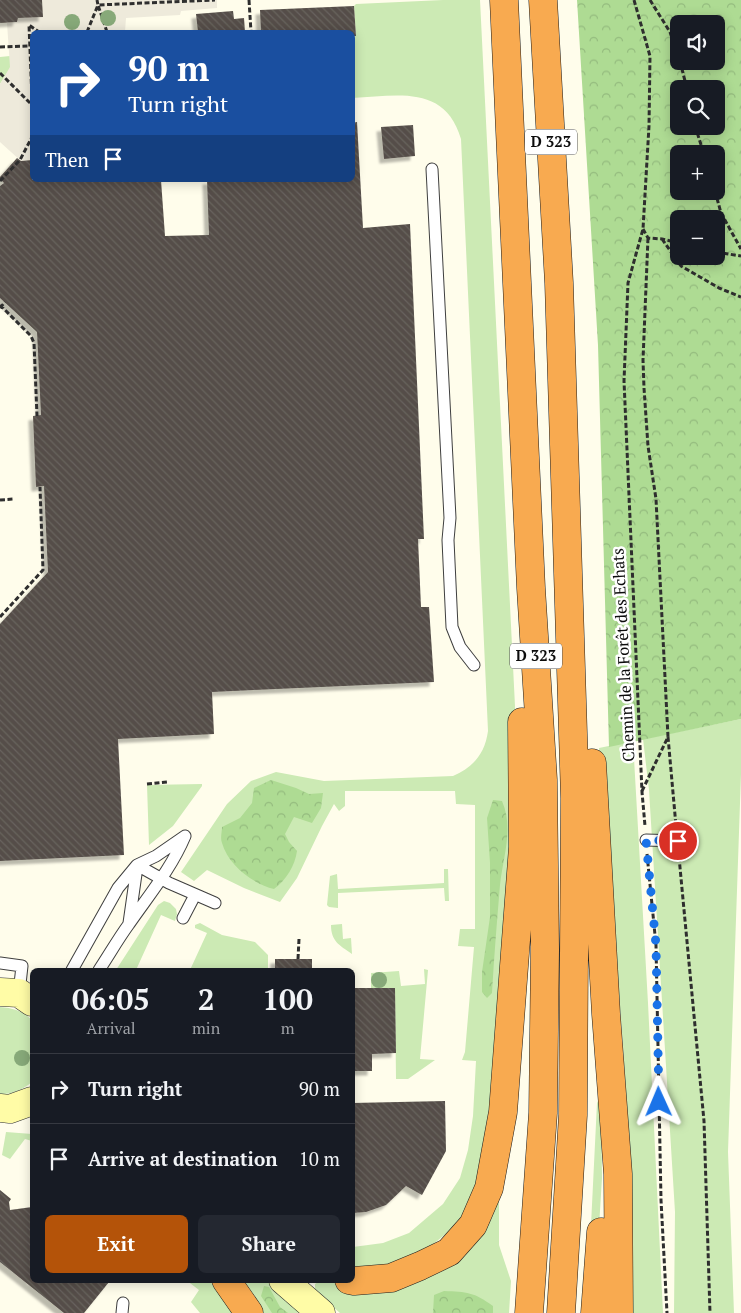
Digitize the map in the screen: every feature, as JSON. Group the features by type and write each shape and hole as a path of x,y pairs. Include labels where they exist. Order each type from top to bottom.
{"highway":[{"name":"D 323","path":"504,0 531,588 543,780 544,1113 529,1313"},
{"name":"D 323","path":"543,0 559,283 575,808 573,1115 561,1313"},
{"path":"556,0 566,234 559,283"},
{"path":"355,1281 391,1278 449,1252 473,1225 489,1188 503,1112 524,847 522,684 531,588"},
{"path":"573,716 593,766 618,1174 619,1313"},
{"path":"595,1313 612,1094"},
{"path":"228,1283 250,1313"}],"street":[{"path":"0,1108 10,1109 30,1102"},
{"path":"286,1283 321,1313"}],"lane":[{"path":"432,169 450,518 448,540 452,627 460,648 474,665"},
{"path":"73,968 118,888 137,865 156,856 185,836 162,879 100,968"},
{"path":"646,840 678,841"},
{"path":"137,865 162,879 215,903"},
{"path":"129,924 137,865"},
{"path":"184,918 195,895"},
{"path":"0,962 22,966 17,996"}],"path":[{"path":"97,0 106,30"},
{"path":"98,6 138,2 215,0"},
{"path":"249,0 251,30"},
{"name":"Chemin de la Forêt des Echats","path":"634,0 650,56 649,126 643,229 628,283 624,381 642,792 656,945 661,1200 668,1313"},
{"path":"650,0 670,32"},
{"path":"88,30 98,6"},
{"path":"0,47 30,46 29,25 36,30"},
{"path":"0,73 30,103"},
{"path":"0,181 20,160 30,142"},
{"path":"717,200 721,213 741,250"},
{"path":"643,229 648,238 644,388 648,446 656,499 668,737 704,1121 710,1313"},
{"path":"648,238 670,241"},
{"path":"662,239 681,266 719,288 741,297"},
{"path":"725,253 741,256"},
{"path":"5,302 0,306 32,336 34,343 37,416"},
{"path":"0,617 43,570 40,487"},
{"path":"0,500 14,499"},
{"path":"642,792 668,737"},
{"path":"147,784 167,782"},
{"path":"298,959 300,939"}],"green space":[{"path":"480,0 519,787 489,1133 479,1181 458,1224 416,1258 371,1268 355,1268 355,1247 383,1243 409,1233 443,1204 460,1178 468,1150 473,1116 476,1061 462,1060 465,1052 474,947 458,946 460,929 475,929 475,805 456,804 455,791 345,791 345,806 339,811 334,804 297,878 280,902 244,888 207,870 194,881 181,872 227,804 251,781 276,772 324,781 453,776 473,764 481,753 488,731 461,139 454,121 444,109 431,101 417,97 402,96 355,98 356,36 354,6 356,4"},
{"path":"577,0 741,0 741,719 609,747 598,345"},
{"path":"10,56 11,67 0,84 0,57"},
{"path":"741,719 741,774 728,1152 734,1313 674,1313 675,1212 649,790 643,739"},
{"path":"633,741 663,1313 629,1313 630,1172 623,1045 599,748"},
{"path":"271,780 309,794 323,793 321,808 312,823 294,817 285,834 297,851 296,857 289,872 274,889 258,883 242,872 230,859 221,839 222,827 240,818 252,803 254,788"},
{"path":"202,784 173,826 149,845 147,785"},
{"path":"493,800 502,801 507,822 507,843 500,885 492,993 487,998 482,992 482,972 490,917 490,863 487,818"},
{"path":"444,869 448,869 449,901 445,901 444,888 338,893 338,908 327,905 330,876 337,874 338,889 429,884 444,883"},
{"path":"164,901 170,903 176,909 175,921 161,915 137,968 117,968 158,905"},
{"path":"200,923 222,935 255,942 268,955 268,968 191,968 207,933 195,928 195,925"},
{"path":"342,924 343,939 351,938 352,954 340,945 332,935 331,925"},
{"path":"424,969 428,970 420,1059 435,1060 408,1079 396,1079 395,988 371,988 371,973 399,971 401,986 425,984"},
{"path":"0,1007 18,1010 30,1018 30,1083 9,1094 0,1094"},
{"path":"601,1094 602,1178 596,1276 591,1225 597,1103"},
{"path":"6,1132 30,1134 30,1140 25,1139 10,1159 2,1155"},
{"path":"499,1187 499,1245 511,1281 509,1313 340,1313 315,1291 316,1283 399,1283"},
{"path":"190,1283 215,1283 239,1313 200,1313 191,1302 199,1290"},
{"path":"240,1283 269,1283 303,1313 263,1313"},
{"path":"264,1286 269,1287 280,1307 288,1313 272,1313 261,1296"},
{"path":"444,1291 465,1292 475,1295 493,1306 493,1313 433,1313 434,1295"}],"shaded area":[{"path":"42,0 217,0 217,8 181,11 180,15 126,18 125,30 30,30 30,160 21,161 0,142 0,84 10,67 7,23 17,22 18,18 43,17"}],"building":[{"path":"0,0 42,0 43,17 18,18 17,22 0,23"},
{"path":"354,6 356,36 355,30 261,30 260,10"},
{"path":"233,11 234,19 244,18 245,30 198,30 196,14"},
{"path":"355,122 357,122 363,228 410,224 424,539 418,539 421,607 429,607 434,682 212,692 214,734 118,739 124,855 0,861 0,624 48,572 44,486 36,487 33,416 41,415 37,332 0,298 0,186 4,183 0,177 17,158 21,161 30,160 30,182 161,182 165,236 209,235 207,182 355,182"},
{"path":"413,125 415,156 384,159 381,127"},
{"path":"275,959 312,959 312,968 275,968"},
{"path":"355,988 395,988 396,1053 372,1054 372,1071 355,1071"},
{"path":"445,1101 446,1151 422,1195 406,1186 386,1205 366,1212 355,1213 355,1103"},
{"path":"0,1190 11,1199 9,1202 10,1210 30,1207 30,1283 108,1283 84,1313 64,1313 0,1262"}],"route":[{"path":"659,1102 656,945 646,840 678,841"}]}
